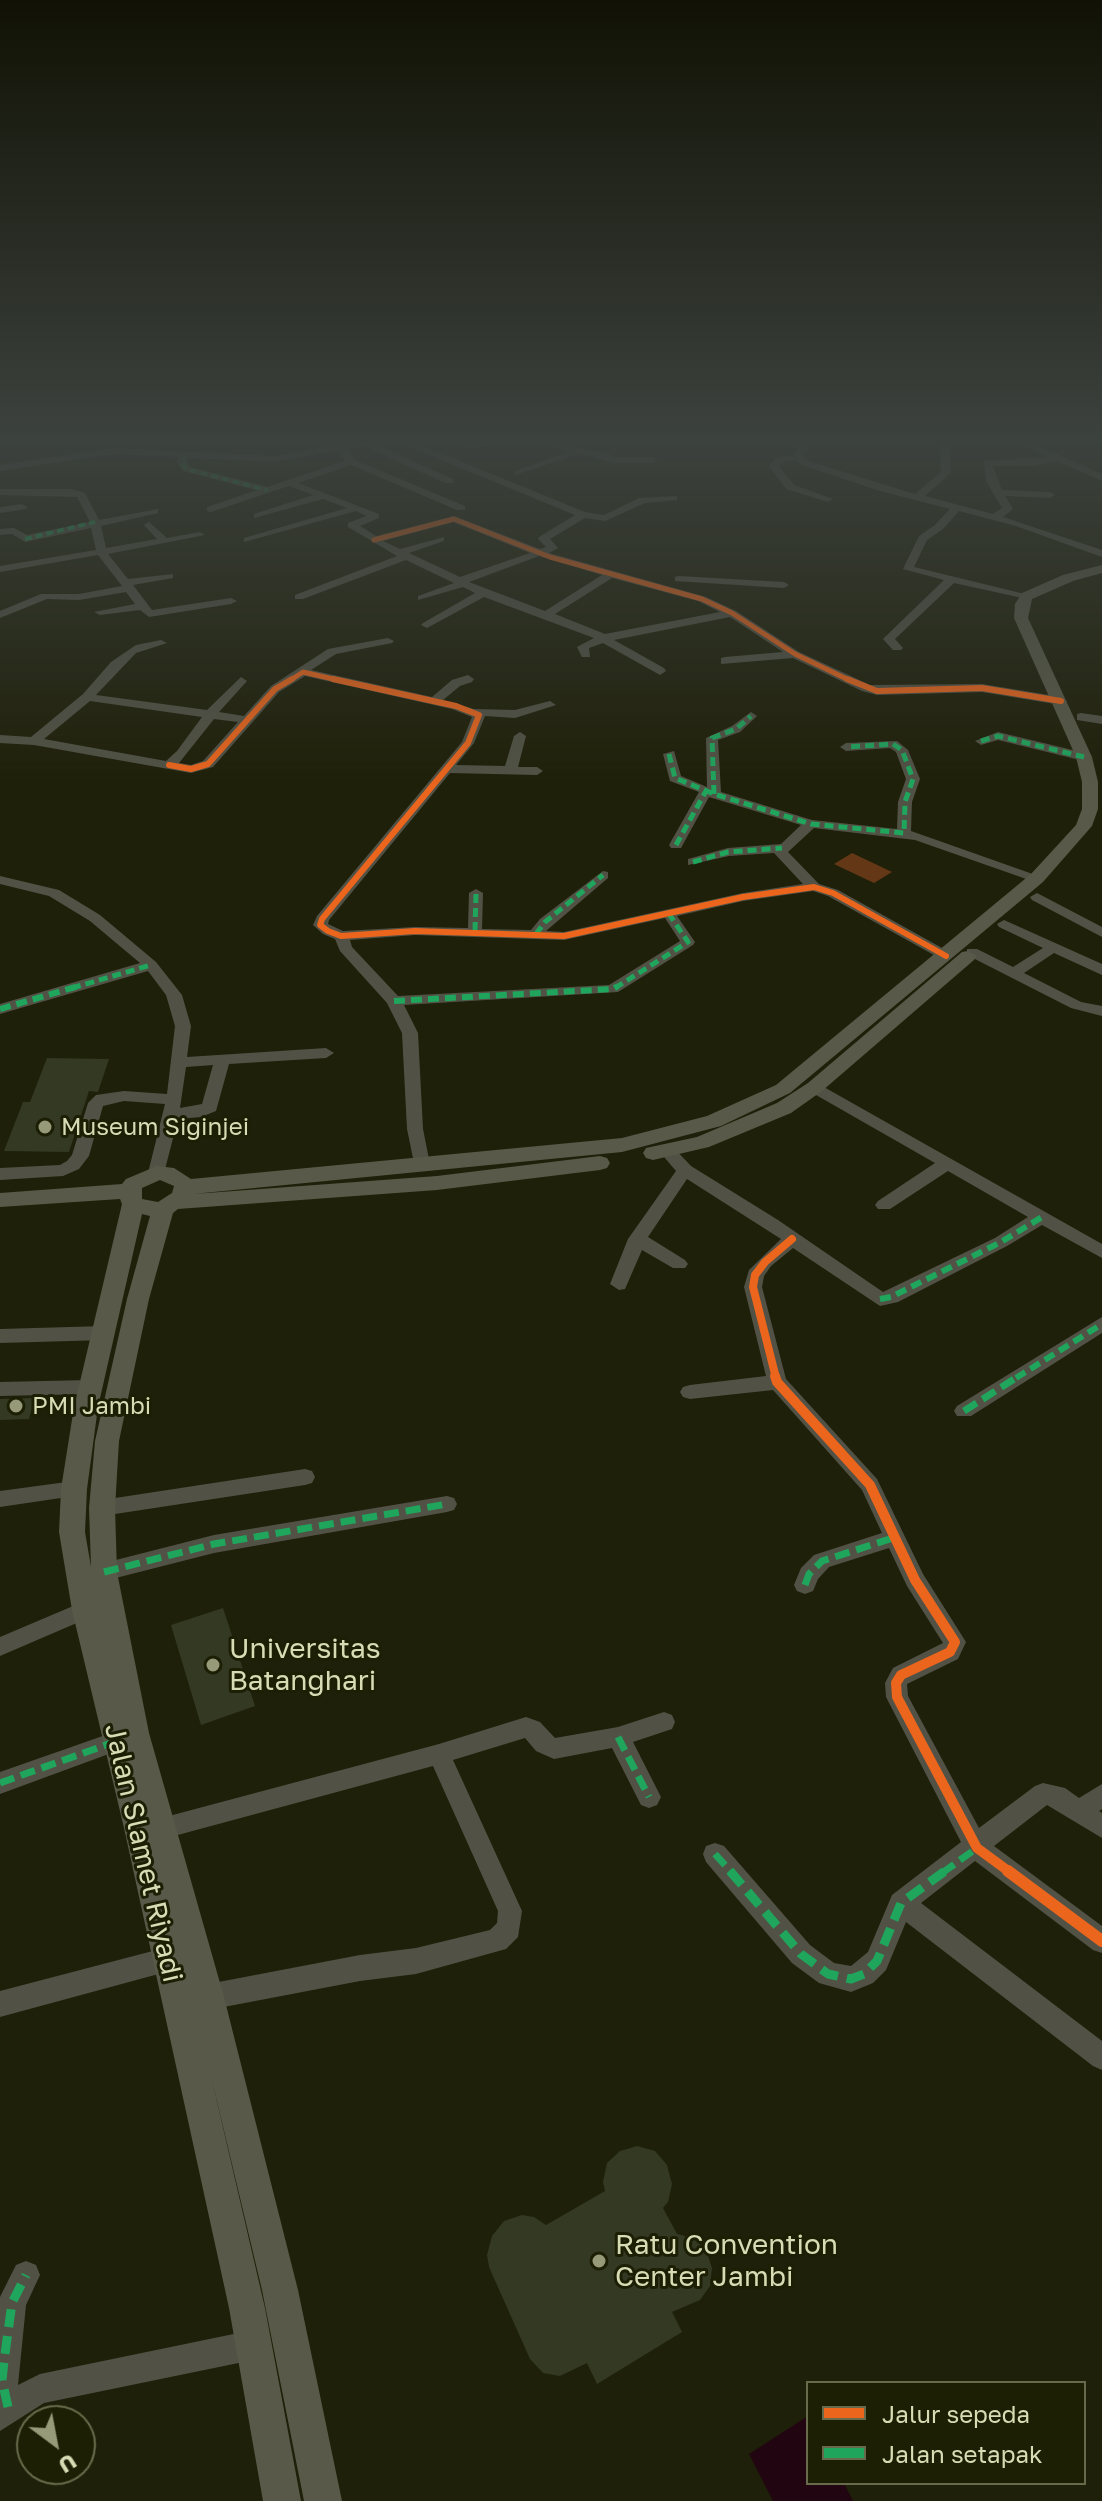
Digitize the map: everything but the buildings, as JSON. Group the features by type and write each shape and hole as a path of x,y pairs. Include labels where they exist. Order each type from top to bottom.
{"main road":[{"path":"905,1000 972,952 1004,924 1084,826 1090,809 1090,782 1084,757 1061,701 1023,628 1022,604 1027,596 1068,578 1102,569"},
{"path":"1102,575 1046,594 1036,603 1032,615 1037,634 1081,717 1102,772"},
{"path":"175,1199 465,1180 605,1162 667,1151 748,1124 784,1108 815,1087 946,956 1086,847 1094,836 1102,811"},
{"path":"0,1200 131,1198 146,1209 175,1199 421,1164 622,1145 714,1121 783,1089 888,1015"},
{"path":"131,1198 141,1178 157,1173 176,1176 175,1199"},
{"name":"Jalan Slamet Riyadi","path":"131,1198 114,1273 105,1333 90,1387 102,1508 104,1572 135,1733 208,1997 280,2290 323,2501"},
{"name":"Jalan Slamet Riyadi","path":"175,1199 138,1299 94,1440 74,1489 72,1532 85,1610 247,2308 282,2501"},
{"path":"247,2308 280,2290"}],"street":[{"path":"22,566 23,555"},
{"path":"0,569 91,555"},
{"path":"103,555 143,606 154,615 231,601"},
{"path":"299,597 401,555"},
{"path":"405,555 484,593 604,638 660,671"},
{"path":"422,598 538,555"},
{"path":"543,555 612,573 675,584 784,585"},
{"path":"915,555 908,569 1027,596"},
{"path":"675,584 687,569"},
{"path":"546,615 612,573"},
{"path":"0,615 19,610 45,596 79,597 169,576"},
{"path":"897,648 889,639 951,580"},
{"path":"675,584 732,613 795,654 877,691 982,688 1061,701"},
{"path":"427,625 484,593"},
{"path":"100,612 143,606"},
{"path":"586,655 583,647 604,638 732,613"},
{"path":"0,739 34,741 191,769 206,765 275,689 298,673 332,651 388,641"},
{"path":"34,741 87,697 132,651 161,643"},
{"path":"725,661 795,654"},
{"path":"298,673 317,673 476,712 515,714 550,705"},
{"path":"434,701 456,683 468,679"},
{"path":"169,765 182,754 211,714 241,681"},
{"path":"87,697 248,720"},
{"path":"476,712 479,716 468,743 322,919 321,927 341,936 415,931 577,934 743,897 814,887 833,893 946,956"},
{"path":"676,845 710,792 712,738 736,729 751,716"},
{"path":"1081,717 1102,720"},
{"path":"511,770 520,736"},
{"path":"981,741 998,736 1084,757"},
{"path":"846,747 893,744 902,750 913,779 905,802 904,833"},
{"path":"669,754 675,778 811,824 904,833 1037,887 1102,933"},
{"path":"446,769 537,771"},
{"path":"693,862 728,852 782,848 811,824"},
{"path":"782,848 781,856 814,887"},
{"path":"536,934 545,922 603,875"},
{"path":"0,880 48,891 117,934 151,965 174,995 182,1015 179,1062 173,1107 157,1173"},
{"path":"0,888 68,903"},
{"path":"475,931 476,893"},
{"path":"394,1001 613,989 688,942 669,914"},
{"path":"1004,924 1102,970"},
{"path":"341,936 345,948 394,1001 410,1033 415,1129 421,1164"},
{"path":"1015,972 1054,947"},
{"path":"972,952 1076,1005 1102,1011"},
{"path":"0,1009 151,965"},
{"path":"179,1062 326,1053"},
{"path":"0,1174 63,1170 73,1165 80,1156 96,1103 102,1099 124,1096 201,1112 210,1107 222,1059"},
{"path":"815,1087 1102,1252"},
{"path":"667,1151 685,1170 884,1299 1001,1242 1042,1217"},
{"path":"884,1205 948,1163"},
{"path":"619,1284 637,1239 685,1170"},
{"path":"637,1239 679,1264"},
{"path":"792,1239 765,1262 755,1275 753,1287 777,1382 870,1485 915,1580 943,1621 955,1647 936,1660 901,1675 895,1691 977,1848 1102,1941"},
{"path":"964,1411 1102,1324"},
{"path":"0,1336 105,1333"},
{"path":"690,1392 777,1382"},
{"path":"0,1389 90,1387"},
{"path":"102,1508 305,1477"},
{"path":"0,1499 74,1489"},
{"path":"104,1572 214,1544 447,1504"},
{"path":"805,1585 809,1574 822,1561 896,1537"},
{"path":"0,1647 85,1610"},
{"path":"163,1828 439,1754 526,1727 554,1749 618,1737 664,1722"},
{"path":"618,1737 649,1797"},
{"path":"0,1783 117,1741"},
{"path":"208,1997 416,1961 497,1940 509,1928 510,1911 439,1754"},
{"path":"715,1854 801,1954 828,1974 851,1979 864,1974 881,1952 901,1903 977,1848 1043,1794 1057,1796 1102,1827"},
{"path":"1078,1812 1102,1795"},
{"path":"901,1903 1102,2057"},
{"path":"0,2004 168,1960"},
{"path":"26,2275 12,2303 2,2361 4,2412 40,2389 253,2345"}],"shaded area":[{"path":"852,853 892,872 874,883 834,864"},
{"path":"806,2417 806,2485 845,2485 853,2501 773,2501 749,2454"}],"marked path":[{"path":"714,794 712,738 736,729 751,716"},
{"path":"981,741 998,736 1084,757"},
{"path":"669,754 675,778 714,794 811,824 904,833 905,802 913,779 902,750 893,744 846,747"},
{"path":"676,845 706,791"},
{"path":"693,862 728,852 782,848"},
{"path":"536,934 545,922 603,875"},
{"path":"475,931 476,893"},
{"path":"394,1001 613,989 688,942 669,914"},
{"path":"0,1009 151,965"},
{"path":"880,1299 891,1297 1001,1242 1042,1217"},
{"path":"964,1411 1102,1324"},
{"path":"104,1572 214,1544 447,1504"},
{"path":"805,1585 809,1574 822,1561 896,1537"},
{"path":"618,1737 649,1797"},
{"path":"0,1783 117,1741"},
{"path":"715,1854 801,1954 828,1974 851,1979 864,1974 877,1961 901,1903 977,1848"},
{"path":"8,2407 2,2380 4,2361 12,2303 26,2275"}],"cycle path":[{"path":"544,555 702,599 732,613 795,654 866,688 877,691 982,688 1061,701"},
{"path":"169,765 191,769 208,764 275,689 303,672 456,706 479,715 468,743 322,919 320,925 328,931 341,936 415,931 564,936 743,897 814,887 833,893 946,956"},
{"path":"792,1239 765,1262 755,1275 753,1287 777,1382 870,1485 915,1580 955,1642 950,1652 901,1675 896,1683 897,1697 977,1848 1102,1941"}],"place":[{"name":"Museum Siginjei","path":"45,1127"},
{"name":"PMI Jambi","path":"16,1406"},
{"name":"Universitas Batanghari","path":"213,1665"},
{"name":"Ratu Convention Center Jambi","path":"599,2261"}]}
